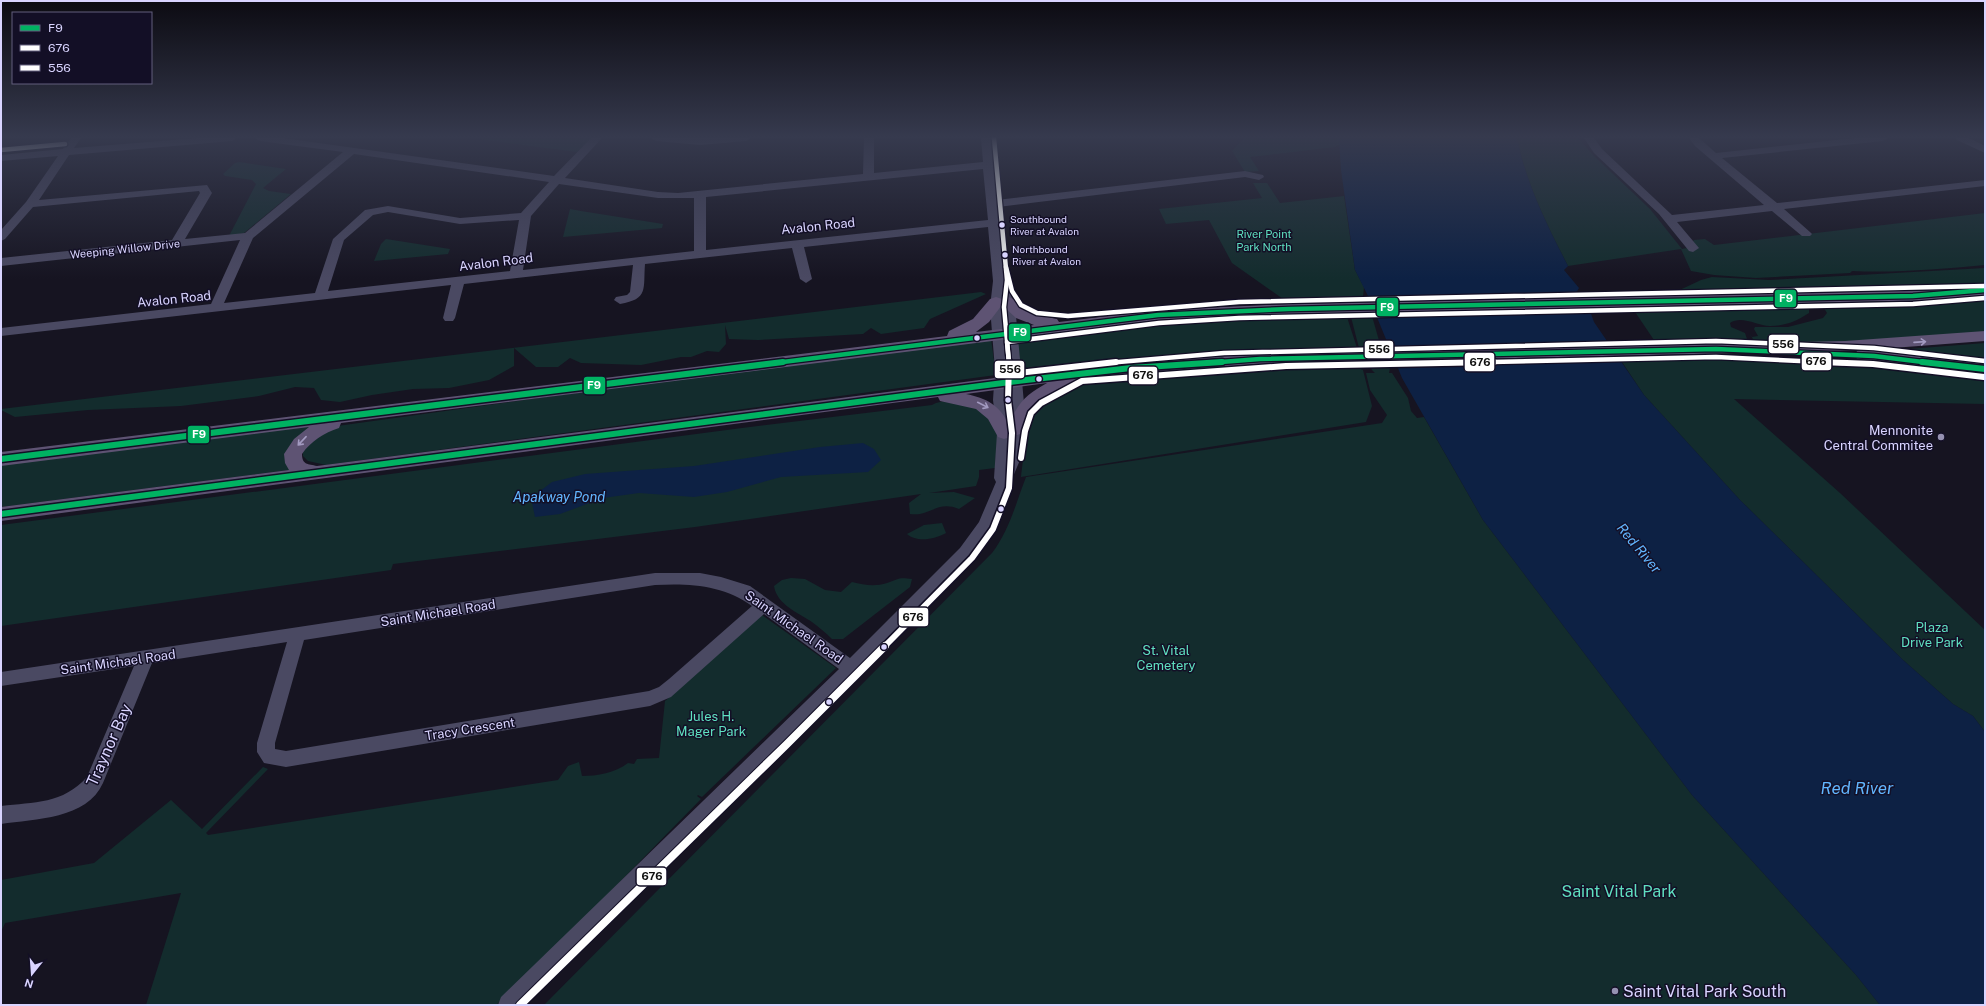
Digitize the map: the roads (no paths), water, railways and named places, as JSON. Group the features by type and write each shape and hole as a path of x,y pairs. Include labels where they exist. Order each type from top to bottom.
{"main road":[{"path":"1913,296 1985,290"},
{"path":"1,460 1091,323 1194,313 1289,309 1985,294"},
{"path":"922,344 963,332 975,326 1002,302 1020,314 1042,322 1091,323"},
{"path":"1,514 1008,382 1080,373 1195,362 1874,345 1985,336"},
{"path":"1716,349 1867,355 1985,369"},
{"path":"917,394 967,399 981,403 990,409 1010,431 1024,409 1036,397 1080,373"},
{"path":"319,473 304,471 297,468 293,459 293,454 302,442 322,427 348,421 423,411 488,399"}],"street":[{"path":"1,237 30,204 43,185"},
{"path":"216,309 248,236 310,185"},
{"path":"516,274 525,216 532,205 551,185"},
{"path":"590,185 658,195 700,195 794,185"},
{"path":"509,1005 851,668 966,552 986,525 1001,487 1010,431 1000,400 1008,382 1002,370 1004,334 990,185"},
{"path":"992,204 1153,185"},
{"path":"1634,185 1670,219 1693,248"},
{"path":"1747,185 1806,234"},
{"path":"1670,219 1968,185"},
{"path":"30,204 203,187 206,193 176,244"},
{"path":"700,195 700,254"},
{"path":"320,296 339,239 369,212 388,209 460,221 490,220 525,216"},
{"name":"Avalon Road","path":"1,332 216,309 516,274 994,223"},
{"name":"Weeping Willow Drive","path":"1,262 248,236"},
{"path":"797,244 806,279"},
{"path":"620,300 631,298 636,293 639,261"},
{"path":"449,318 458,281"},
{"name":"Saint Michael Road","path":"1,679 673,577 686,577 726,584 744,591 851,668"},
{"name":"Tracy Crescent","path":"297,635 266,743 266,752 270,757 278,759 310,755 650,698 665,692 675,684 764,606"},
{"name":"Traynor Bay","path":"1,815 62,806 72,802 90,790 94,784 146,658"}],"water":[{"name":"Red River","path":"1343,185 1531,185 1545,219 1568,266 1564,270 1579,288 1576,293 1590,311 1594,322 1644,395 1740,500 1903,660 1953,704 1973,716 1985,732 1985,1005 1880,1005 1856,975 1692,795 1483,520 1402,378 1369,298 1355,270"},
{"name":"Apakway Pond","path":"863,443 874,449 881,460 868,472 781,477 727,492 694,497 639,493 603,498 560,514 535,517 531,498 552,482 585,474 694,466 820,447"}],"place":[{"name":"Southbound River at Avalon","path":"1002,225"},
{"name":"Northbound River at Avalon","path":"1005,255"},
{"name":"Mennonite Central Commitee","path":"1941,437"},
{"name":"Saint Vital Park South","path":"1615,991"}],"park label":[{"name":"River Point Park North","path":"1264,240"},
{"name":"Plaza Drive Park","path":"1932,634"},
{"name":"St. Vital Cemetery","path":"1166,658"},
{"name":"Jules H. Mager Park","path":"711,724"},
{"name":"Saint Vital Park","path":"1619,891"}]}
